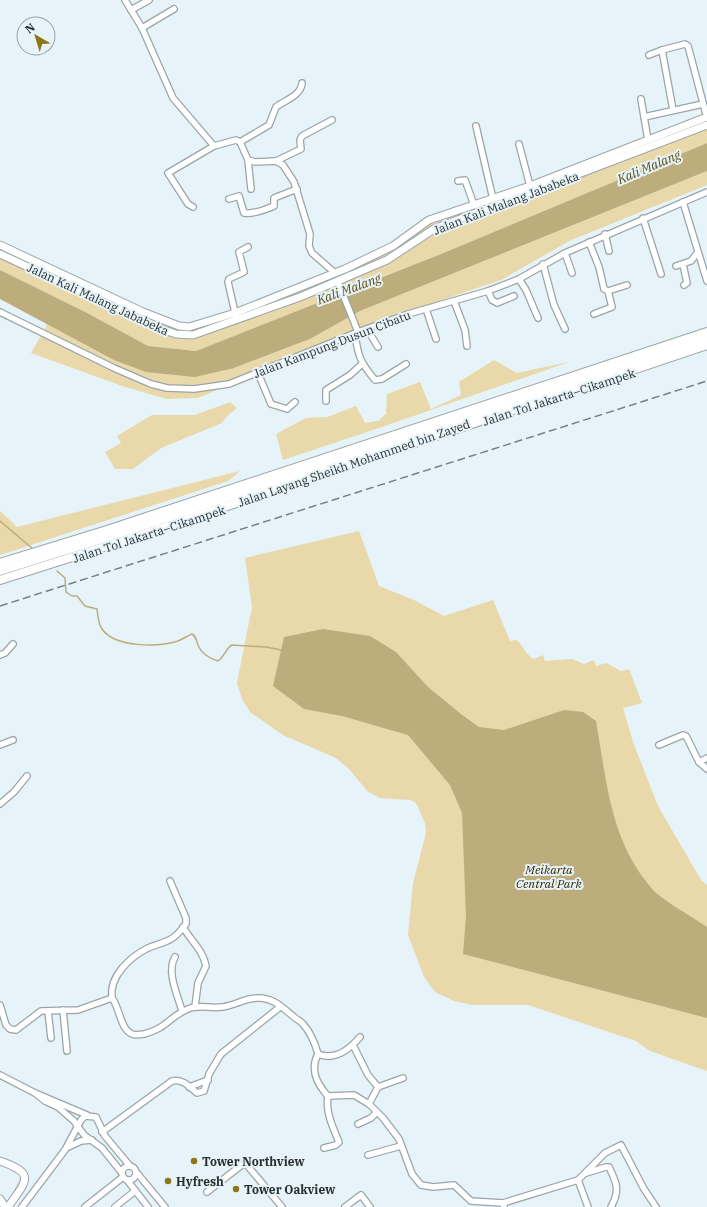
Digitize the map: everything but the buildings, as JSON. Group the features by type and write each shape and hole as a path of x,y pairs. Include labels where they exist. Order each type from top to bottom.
{"highway":[{"name":"Jalan Tol Jakarta–Cikampek","path":"0,563 707,332"},
{"name":"Jalan Layang Sheikh Mohammed bin Zayed","path":"0,571 138,528 707,338"},
{"name":"Jalan Layang Sheikh Mohammed bin Zayed","path":"0,580 707,345"},
{"name":"Jalan Tol Jakarta–Cikampek","path":"0,580 121,544 707,348"}],"main road":[{"name":"Jalan Kali Malang Jababeka","path":"0,245 132,307 179,326 189,327 200,325 335,273 392,246 429,220 530,186 707,118"},
{"name":"Jalan Kali Malang Jababeka","path":"0,254 176,334 193,335 338,282 387,260 434,229 453,221 707,125"},
{"path":"450,212 453,221"},
{"path":"297,288 300,297"},
{"path":"0,1161 17,1167 25,1176 24,1185 4,1205"}],"street":[{"path":"125,0 142,28 173,98 214,146"},
{"path":"131,10 149,0"},
{"path":"142,28 174,9"},
{"path":"649,55 685,44 688,46 707,118"},
{"path":"662,50 673,110"},
{"path":"240,142 268,126 272,121 276,107 298,93 302,88 302,83"},
{"path":"641,99 648,140"},
{"path":"644,117 703,104"},
{"path":"248,160 254,162 276,161 301,149 300,140 302,136 332,120"},
{"path":"476,126 493,199"},
{"path":"193,207 188,204 168,173 214,146 234,140 240,142 248,160 250,189"},
{"path":"519,144 530,186"},
{"path":"276,161 290,174 297,189 310,234 309,246 312,253 335,273"},
{"path":"458,181 465,180 474,205"},
{"path":"229,199 239,196 244,214 262,211 274,206 274,198 297,189"},
{"name":"Jalan Kampung Dusun Cibatu","path":"0,312 114,368 151,384 167,388 201,388 229,384 367,329 426,309 488,291 518,279 543,264 605,234 707,192"},
{"path":"683,202 698,252 704,265 707,281"},
{"path":"643,218 661,274"},
{"path":"605,234 609,251"},
{"path":"589,242 599,267 602,285 604,289 608,291 612,308 594,314"},
{"path":"237,320 228,282 229,279 244,272 239,252 248,246"},
{"path":"676,266 691,261 698,252"},
{"path":"565,253 572,273"},
{"path":"543,264 554,305 565,329"},
{"path":"683,264 688,282 684,285"},
{"path":"518,279 526,290 538,318"},
{"path":"338,282 353,316 357,333 358,351 362,364 375,380 378,381 406,364"},
{"path":"608,291 627,285"},
{"path":"488,291 492,300 497,303 514,296"},
{"path":"454,301 465,330 467,346"},
{"path":"426,309 436,339"},
{"path":"367,329 378,348"},
{"path":"326,401 326,390 350,375 362,364"},
{"path":"258,373 271,404 287,409 295,402"},
{"path":"0,655 5,653 13,644"},
{"path":"659,745 684,735 688,738 699,762 707,769"},
{"path":"0,745 13,740"},
{"path":"699,762 707,758"},
{"path":"0,804 14,792 27,776"},
{"path":"170,881 186,918 183,927 172,939 147,949 128,962 115,979 111,990 112,998 118,1005 123,1024 133,1035 158,1030 182,1011 195,1007 222,1007 255,998 274,1002 303,1024 313,1039 318,1054 314,1062 313,1071 328,1096 327,1102 330,1120 339,1142 336,1145 324,1148"},
{"path":"183,927 188,937 201,950 206,966 195,992 195,1007"},
{"path":"175,957 172,962 171,970 182,1011"},
{"path":"0,1005 6,1025 13,1030 20,1028 38,1013 48,1011 78,1010 112,998"},
{"path":"102,1132 172,1081 176,1080 184,1082 200,1094 204,1092 212,1068 221,1054 280,1007"},
{"path":"63,1010 67,1051"},
{"path":"48,1011 51,1038"},
{"path":"318,1054 324,1056 334,1056 353,1044 360,1037"},
{"path":"353,1044 368,1075 378,1086"},
{"path":"0,1075 35,1093 87,1115 96,1117 102,1132 130,1166 136,1170 165,1207"},
{"path":"369,1104 378,1086 403,1078"},
{"path":"189,1087 208,1080"},
{"path":"35,1093 44,1101 58,1107 78,1127 80,1131 102,1148 148,1207"},
{"path":"328,1096 354,1095 369,1104 387,1123 402,1146 412,1174 421,1185 433,1187 454,1186 471,1201 503,1205 578,1180 605,1153 620,1145 644,1189 656,1207"},
{"path":"358,1124 371,1118 377,1112"},
{"path":"22,1207 65,1150 82,1118 87,1115"},
{"path":"65,1150 73,1144 93,1140"},
{"path":"368,1156 402,1146"},
{"path":"207,1192 243,1164 246,1164 282,1207"},
{"path":"124,1177 124,1168 130,1166"},
{"path":"584,1174 609,1168 617,1190 617,1196 611,1207"},
{"path":"124,1177 134,1180 137,1173"},
{"path":"85,1207 124,1177"},
{"path":"578,1180 588,1207"},
{"path":"115,1207 135,1192"},
{"path":"345,1207 361,1195 369,1207"}],"green space":[{"path":"707,118 707,143 441,254 196,351 148,346 0,270 0,245 179,326 200,325 393,246 429,220"},
{"path":"707,171 707,185 569,241 501,280 379,321 198,398 167,399 125,387 31,353 48,323 234,368 310,339 360,311"},
{"path":"494,360 517,373 569,362 283,460 276,434 306,418 327,417 356,406 365,423 378,421 386,414 387,394 420,382 431,409 461,395 459,382"},
{"path":"230,402 237,408 226,417 222,423 161,448 133,469 115,469 105,452 121,443 117,436 152,415 195,415"},
{"path":"240,471 228,481 0,555 0,511 17,527"},
{"name":"Meikarta Central Park","path":"359,531 379,586 414,600 444,616 493,600 510,641 517,640 534,659 543,655 545,661 572,659 584,664 594,660 596,666 606,663 621,671 629,669 642,703 623,708 633,742 658,806 701,880 707,885 707,1071 650,1051 636,1041 528,1005 472,1005 454,1001 435,992 424,977 408,935 413,883 426,833 425,823 415,802 410,800 380,798 368,792 349,769 336,758 283,735 250,712 242,699 237,683 252,607 245,558"}],"shaded area":[{"path":"707,143 707,171 360,311 310,339 234,368 195,377 146,372 114,360 0,299 0,270 85,312 148,346 196,351 441,254"},
{"path":"323,629 370,636 396,652 428,687 479,727 504,730 564,710 583,712 596,721 613,811 619,832 628,852 639,872 654,891 707,927 707,1018 463,954 466,916 462,813 450,785 408,735 342,716 304,709 273,686 284,637"}],"waterway":[{"path":"0,521 33,549"},
{"path":"57,571 65,578 66,592 72,596 77,596 85,606 97,609 99,622 102,629 108,635 117,640 127,643 149,645 178,641 192,634 196,637 199,648 209,657 218,661 232,645 266,647 281,650"}],"railway":[{"path":"0,606 707,381"}],"place":[{"name":"Tower Northview","path":"194,1161"},
{"name":"Hyfresh","path":"168,1181"},
{"name":"Tower Oakview","path":"236,1189"}],"water label":[{"name":"Kali Malang","path":"649,167"},
{"name":"Kali Malang","path":"349,289"}]}
